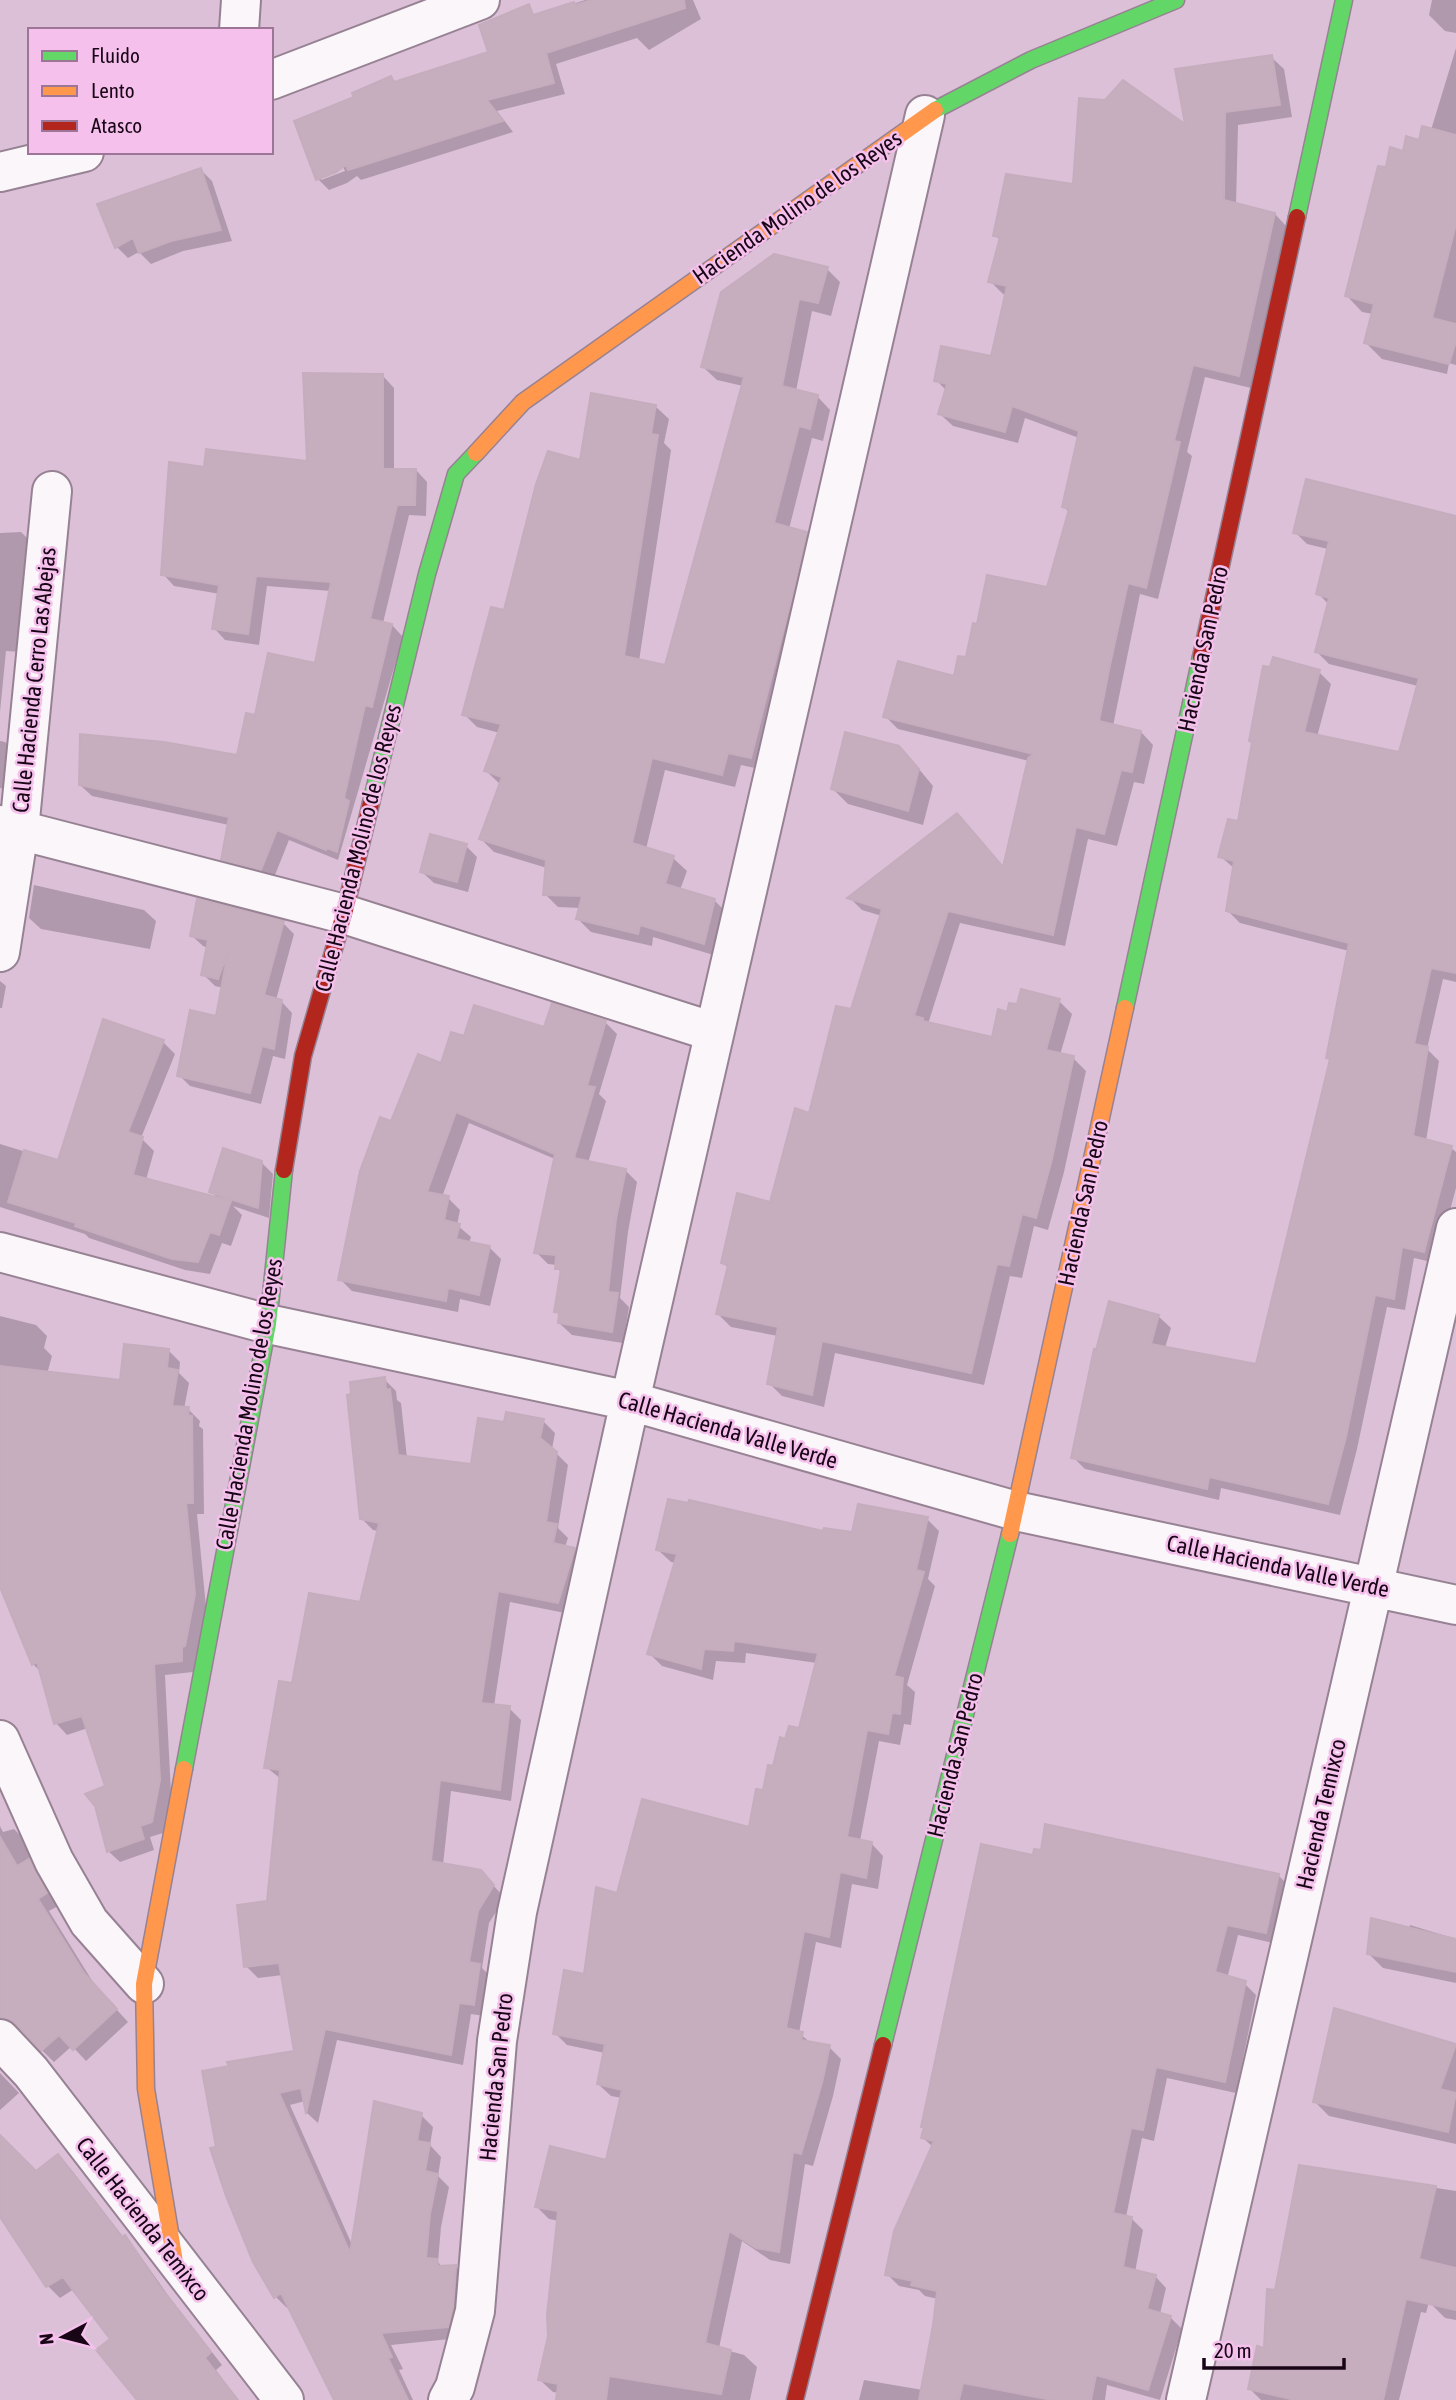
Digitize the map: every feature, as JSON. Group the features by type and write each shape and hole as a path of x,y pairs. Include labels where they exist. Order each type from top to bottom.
{"street":[{"path":"239,28 241,0"},
{"path":"273,79 480,0"},
{"name":"Hacienda Molino de los Reyes","path":"456,474 523,402 925,115 1031,60 1176,0"},
{"name":"Hacienda San Pedro","path":"795,2400 1016,1511 1344,0"},
{"name":"Hacienda San Pedro","path":"449,2400 455,2387 475,2311 497,2041 517,1912 630,1401 925,115"},
{"path":"0,172 76,154"},
{"name":"Calle Hacienda Molino de los Reyes","path":"175,2262 146,2089 144,1984 268,1324 291,1121 303,1056 344,914 427,574 456,474"},
{"name":"Calle Hacienda Cerro Las Abejas","path":"0,952 10,828 52,491"},
{"path":"10,828 344,914 714,1032"},
{"name":"Hacienda Temixco","path":"1186,2400 1456,1228"},
{"name":"Calle Hacienda Valle Verde","path":"0,1252 268,1324 630,1401 1016,1511 1456,1605"},
{"path":"0,1740 54,1861 89,1922 144,1984"},
{"name":"Calle Hacienda Temixco","path":"0,2039 31,2072 284,2400"}],"building":[{"path":"592,0 684,0 685,8 546,53 554,83 487,100 503,121 348,170 346,165 316,180 294,121 354,97 352,93 391,76 394,82 488,52 479,25 529,4 533,15 574,2 575,5"},
{"path":"1272,55 1280,105 1225,112 1224,200 1275,213 1239,376 1193,365 1174,441 1180,442 1146,588 1128,583 1099,721 1141,731 1132,772 1121,770 1104,834 1076,827 1053,935 948,911 914,1016 923,1018 923,1021 992,1037 998,1009 1007,1012 1009,1003 1017,1004 1021,989 1060,999 1046,1050 1074,1056 1052,1159 1036,1218 1022,1214 1009,1266 997,1264 971,1373 822,1341 812,1395 767,1384 778,1327 716,1314 728,1265 721,1263 737,1193 770,1202 795,1108 809,1113 836,1006 851,1009 882,909 847,898 957,813 1003,867 1028,758 1033,754 883,717 898,661 954,676 958,656 966,657 973,623 977,624 987,575 1047,587 1069,509 1062,507 1079,431 1012,406 1005,432 938,414 947,384 934,381 941,346 991,356 1007,286 988,282 1000,237 993,236 1006,174 1073,184 1079,98 1105,100 1123,80 1185,124 1175,69"},
{"path":"1422,126 1456,135 1456,224 1432,318 1456,324 1456,341 1449,364 1364,343 1374,304 1345,296 1378,166 1386,167 1390,147 1403,151 1406,136 1419,140"},
{"path":"201,168 221,230 171,241 139,253 133,238 115,248 97,204"},
{"path":"774,254 828,267 818,303 799,299 782,386 818,395 810,429 799,426 774,523 807,532 795,585 751,758 728,753 722,775 652,758 632,843 674,856 665,884 715,899 704,944 640,925 638,934 576,919 582,896 543,895 546,860 479,839 502,777 484,771 501,724 462,715 491,607 504,610 536,484 548,451 580,460 591,393 656,405 651,434 658,435 624,656 665,665 744,377 701,367 721,292"},
{"path":"303,373 383,374 383,469 416,469 415,505 397,505 370,619 392,624 372,707 365,705 344,798 349,801 337,852 277,830 261,870 221,860 229,817 79,785 80,734 164,742 237,755 246,713 255,715 268,653 315,663 331,582 256,576 248,634 212,629 219,585 161,575 169,462 204,467 206,449 307,461"},
{"path":"1306,479 1456,516 1456,973 1431,968 1414,1044 1428,1047 1413,1136 1452,1146 1424,1252 1402,1247 1394,1299 1375,1295 1346,1437 1328,1504 1209,1477 1207,1489 1071,1458 1094,1349 1096,1350 1109,1301 1159,1315 1151,1344 1256,1364 1330,1059 1326,1058 1349,943 1226,911 1234,861 1218,857 1228,819 1238,821 1263,666 1270,667 1273,657 1320,670 1304,732 1399,752 1419,678 1315,652 1329,598 1316,594 1329,541 1293,533"},
{"path":"845,732 899,746 919,769 908,811 831,789"},
{"path":"430,834 467,844 457,882 420,872"},
{"path":"197,899 284,921 264,995 282,1000 274,1049 262,1046 250,1093 177,1076 190,1010 216,1016 228,952 218,979 201,975 208,940 190,936"},
{"path":"552,1003 606,1021 587,1086 595,1087 574,1158 626,1169 616,1219 608,1292 618,1293 612,1332 558,1323 559,1313 554,1312 561,1269 555,1269 556,1255 534,1253 555,1154 456,1112 427,1192 449,1196 444,1220 460,1224 456,1239 490,1246 479,1295 448,1288 446,1301 338,1280 360,1171 380,1117 391,1121 418,1054 441,1063 451,1032 464,1036 474,1005 544,1027"},
{"path":"103,1019 164,1040 128,1132 143,1137 133,1175 231,1201 219,1235 210,1232 198,1262 172,1259 75,1226 76,1223 8,1202 24,1150 58,1160"},
{"path":"223,1148 262,1161 258,1208 209,1192"},
{"path":"124,1344 169,1349 167,1368 178,1370 172,1406 189,1407 188,1415 192,1416 193,1503 186,1503 195,1594 185,1646 182,1647 182,1661 154,1664 160,1780 152,1822 140,1826 144,1839 107,1852 95,1806 85,1794 105,1786 82,1716 54,1724 37,1662 32,1665 0,1587 0,1366 120,1380"},
{"path":"385,1377 386,1390 390,1389 398,1455 471,1464 478,1418 504,1422 506,1412 544,1419 540,1438 557,1452 546,1522 557,1524 553,1543 575,1548 558,1603 498,1591 481,1703 510,1706 500,1790 440,1780 431,1861 481,1870 494,1885 478,1911 469,1962 480,1964 474,2005 459,2003 451,2055 325,2029 306,2114 301,2088 279,2093 350,2253 374,2101 422,2113 417,2141 430,2143 425,2171 438,2174 430,2214 426,2258 437,2259 438,2266 456,2265 453,2307 448,2327 381,2333 392,2357 388,2358 408,2400 334,2400 281,2293 274,2298 253,2262 226,2196 210,2148 216,2147 202,2071 229,2066 227,2062 294,2051 279,1963 244,1967 237,1905 267,1901 280,1770 264,1768 279,1681 292,1683 309,1593 360,1602 379,1523 360,1519 347,1395 351,1394 350,1382"},
{"path":"668,1499 688,1503 689,1500 823,1531 824,1528 852,1532 858,1504 928,1517 916,1570 924,1572 894,1676 903,1678 900,1714 892,1713 888,1734 867,1730 847,1837 872,1842 866,1878 840,1872 829,1937 804,1931 786,2028 803,2032 801,2040 830,2045 801,2154 793,2152 779,2252 756,2248 729,2231 705,2343 731,2350 721,2394 609,2376 606,2400 556,2400 558,2384 538,2380 548,2336 547,2315 558,2211 535,2207 550,2146 606,2160 622,2090 597,2084 605,2044 553,2034 564,1970 584,1974 596,1887 617,1893 642,1799 749,1827 756,1789 763,1790 768,1765 773,1766 780,1737 785,1739 789,1726 799,1728 818,1653 734,1641 733,1651 704,1649 701,1669 647,1654 677,1554 656,1550"},
{"path":"1045,1824 1279,1874 1266,1933 1227,1925 1215,1972 1246,1981 1225,2082 1156,2067 1143,2130 1131,2128 1113,2213 1132,2217 1123,2267 1156,2275 1147,2309 1171,2316 1148,2390 1096,2375 1091,2400 1052,2400 963,2383 959,2400 919,2400 937,2291 911,2285 913,2281 885,2275 894,2231 934,2141 921,2138 924,2127 921,2127 981,1844 1033,1855 1034,1849 1041,1850"},
{"path":"0,1837 17,1866 29,1859 47,1893 38,1899 84,1973 117,2009 73,2050 59,2035 41,2051 16,2024 7,2018 0,2018"},
{"path":"1371,1918 1456,1939 1456,1972 1367,1954"},
{"path":"1334,2008 1456,2044 1440,2089 1456,2093 1448,2132 1313,2102"},
{"path":"0,2135 36,2171 58,2154 122,2237 125,2235 158,2284 211,2352 205,2358 238,2400 137,2400 96,2350 110,2339 63,2277 46,2287 0,2217"},
{"path":"1299,2165 1436,2186 1419,2259 1456,2268 1456,2310 1406,2299 1383,2400 1295,2400 1248,2389 1257,2346 1264,2348 1267,2289 1275,2290"}],"traffic: fast":[{"path":"935,110 1031,60 1176,0"},
{"path":"1297,217 1344,0"},
{"path":"371,803 427,574 456,474 476,453"},
{"path":"1125,1008 1201,657"},
{"path":"184,1769 268,1324 284,1170"},
{"path":"883,2045 1010,1534"}],"traffic: slow":[{"path":"476,453 523,402 935,110"},
{"path":"1010,1534 1125,1008"},
{"path":"175,2262 146,2089 144,1984 184,1769"}],"traffic: jam":[{"path":"1201,657 1297,217"},
{"path":"284,1170 303,1056 344,914 371,803"},
{"path":"795,2400 883,2045"}]}
